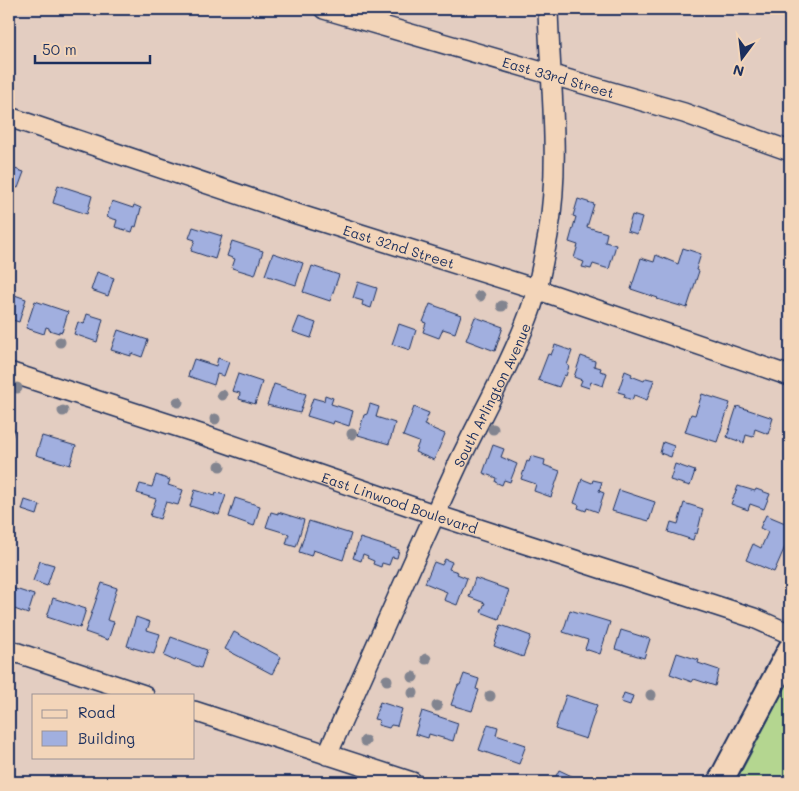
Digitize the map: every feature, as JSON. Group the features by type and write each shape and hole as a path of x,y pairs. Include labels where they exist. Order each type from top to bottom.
{"main road":[{"path":"720,782 790,650"}],"street":[{"name":"East 33rd Street","path":"324,9 684,113 790,152"},
{"name":"South Arlington Avenue","path":"327,755 458,464 528,317 548,234 553,188 554,141 548,9"},
{"name":"East 32nd Street","path":"9,117 297,214 536,289 790,376"},
{"name":"East Linwood Boulevard","path":"9,372 203,435 436,515 754,618 790,634"},
{"path":"9,650 141,694"},
{"path":"195,711 412,782"}],"green space":[{"path":"790,679 790,782 736,782"}],"building":[{"path":"9,167 24,172 18,188 9,185"},
{"path":"58,185 92,196 87,214 53,203"},
{"path":"578,199 594,204 587,227 607,233 605,242 616,245 609,269 593,264 591,269 582,267 584,262 574,258 578,245 569,242 576,217 573,216"},
{"path":"112,201 133,208 134,205 141,208 136,227 134,226 132,232 115,227 117,220 107,217"},
{"path":"632,215 642,218 637,234 627,231"},
{"path":"193,227 222,236 215,259 191,251 195,240 189,238"},
{"path":"232,241 263,251 255,275 232,268 235,259 227,256"},
{"path":"683,248 701,254 696,270 699,271 687,308 631,289 641,258 654,262 656,255 678,264"},
{"path":"273,253 303,263 296,285 265,275"},
{"path":"312,266 339,275 330,301 303,292"},
{"path":"97,272 114,278 108,296 91,290"},
{"path":"358,282 377,288 371,308 362,305 363,301 353,298"},
{"path":"9,293 26,299 19,322 9,319"},
{"path":"35,301 68,312 62,332 49,330 46,327 44,334 26,328"},
{"path":"430,304 461,315 455,333 443,329 439,338 423,332 426,323 423,322"},
{"path":"87,314 103,319 97,342 74,334 78,322 84,324"},
{"path":"299,317 316,323 311,338 293,332"},
{"path":"475,317 503,327 495,351 466,340"},
{"path":"399,324 416,330 410,350 392,344"},
{"path":"118,330 148,340 142,357 111,350"},
{"path":"555,345 572,351 567,365 569,366 566,376 564,375 559,387 538,380 548,354 551,355"},
{"path":"581,356 595,361 594,366 601,368 600,371 607,373 603,386 591,382 589,388 580,385 582,380 574,377"},
{"path":"218,358 229,362 224,376 217,374 214,385 188,376 194,359 216,366"},
{"path":"625,371 632,374 631,376 644,381 646,378 654,380 647,400 634,395 632,400 624,397 625,394 618,392"},
{"path":"238,374 262,382 255,404 239,399 240,393 232,391"},
{"path":"274,384 306,394 300,413 267,405"},
{"path":"702,394 730,403 717,442 685,432 691,414 695,415"},
{"path":"325,395 333,398 331,404 353,411 349,426 334,421 333,424 307,416 313,398 324,401"},
{"path":"370,404 379,407 376,417 395,423 389,444 358,435 364,415 367,414"},
{"path":"737,406 773,418 768,434 755,429 753,437 746,435 744,443 727,437"},
{"path":"414,407 429,413 424,425 445,434 434,460 415,452 419,442 403,436"},
{"path":"9,427 14,429 9,446"},
{"path":"42,436 76,446 70,465 36,455"},
{"path":"663,442 674,446 671,457 660,453"},
{"path":"493,445 504,449 501,457 517,464 510,482 504,480 502,485 495,482 496,478 483,473"},
{"path":"531,456 545,460 544,465 560,471 551,497 534,491 536,484 521,479 527,461 529,462"},
{"path":"675,464 695,471 690,486 670,480"},
{"path":"156,475 170,480 168,485 183,490 178,505 166,502 160,519 150,516 156,499 137,493 140,484 152,487"},
{"path":"582,479 592,483 593,480 602,482 599,491 604,493 598,512 587,508 586,511 578,508 579,505 574,503"},
{"path":"738,486 770,494 764,509 750,504 748,510 731,504"},
{"path":"195,490 215,496 216,493 226,495 219,515 190,506"},
{"path":"619,490 655,502 649,521 612,511"},
{"path":"235,498 260,506 254,526 229,517"},
{"path":"25,500 40,505 37,515 22,510"},
{"path":"684,503 703,509 697,534 695,533 693,540 668,532 671,522 678,524"},
{"path":"271,512 278,514 278,512 304,520 296,547 286,544 289,534 266,527"},
{"path":"766,515 790,525 786,540 788,540 774,572 746,560 753,544 761,548 768,532 760,528"},
{"path":"309,521 351,534 343,560 313,550 311,556 299,552"},
{"path":"360,538 399,550 397,558 392,557 389,565 382,563 381,567 373,564 374,561 363,554 361,561 353,558"},
{"path":"445,559 452,562 449,569 467,578 457,605 444,600 447,592 425,583 434,562 442,565"},
{"path":"40,561 54,565 47,586 33,581"},
{"path":"475,578 509,590 499,619 481,612 485,603 469,597"},
{"path":"102,583 117,588 107,620 114,622 108,640 85,632"},
{"path":"9,587 34,595 28,614 9,607"},
{"path":"53,598 86,609 80,628 47,617"},
{"path":"570,610 610,622 600,654 585,649 588,640 563,632"},
{"path":"136,617 150,622 147,630 160,634 154,654 127,646"},
{"path":"501,625 531,636 523,657 494,646"},
{"path":"621,630 650,639 644,658 615,649"},
{"path":"234,632 281,657 272,674 225,649"},
{"path":"171,637 207,650 201,668 164,656"},
{"path":"677,653 699,660 698,663 719,670 715,686 694,679 692,682 670,674"},
{"path":"464,674 479,679 476,689 479,690 472,711 451,705"},
{"path":"624,693 633,696 630,705 621,702"},
{"path":"566,695 597,705 586,739 555,729"},
{"path":"380,702 402,709 397,726 391,725 389,728 378,725 379,720 374,719"},
{"path":"422,711 458,723 453,741 429,734 428,738 415,734"},
{"path":"488,724 498,727 496,735 526,745 519,764 479,750"},
{"path":"559,770 578,779 576,782 553,782"}]}
